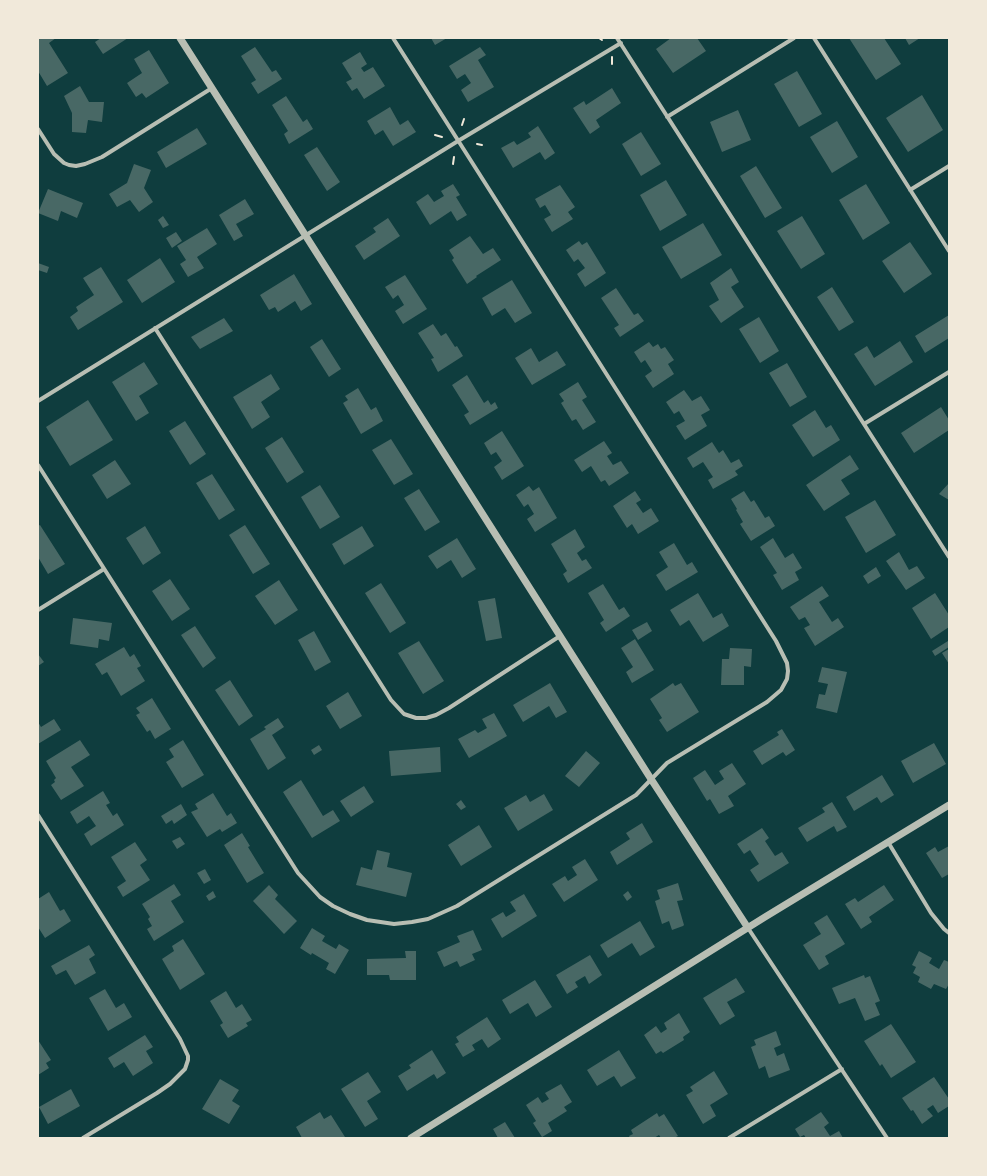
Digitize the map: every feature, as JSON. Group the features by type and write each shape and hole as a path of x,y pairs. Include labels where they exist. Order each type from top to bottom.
{"street":[{"path":"180,38 651,779 887,1138"},
{"path":"38,465 298,872 320,897 333,906 367,920 394,924 412,922 433,917 457,906 636,795 667,762 776,695 785,685 787,679 787,663 776,641 393,38"},
{"path":"617,38 949,556"},
{"path":"668,116 794,38"},
{"path":"814,38 949,251"},
{"path":"38,401 458,141 621,43"},
{"path":"38,129 59,160 69,165 76,166 85,164 102,157 212,88"},
{"path":"910,190 949,166"},
{"path":"155,328 392,700 404,714 416,718 426,718 443,712 560,636"},
{"path":"864,424 949,372"},
{"path":"38,610 104,569"},
{"path":"411,1138 949,804"},
{"path":"38,815 180,1039 186,1050 188,1060 185,1069 164,1088 83,1138"},
{"path":"888,842 930,913 944,930 949,933"},
{"path":"728,1138 842,1069"}],"path":[{"path":"612,57 612,64"},
{"path":"462,125 464,119"},
{"path":"435,135 442,137"},
{"path":"477,144 482,145"},
{"path":"453,164 454,157"}],"building":[{"path":"38,38 56,38 49,43 68,73 47,86 38,71"},
{"path":"101,38 128,38 103,54 95,42"},
{"path":"431,38 447,38 435,45"},
{"path":"671,38 697,38 706,51 673,73 656,49"},
{"path":"849,38 884,38 901,64 876,80"},
{"path":"905,38 920,38 909,45"},
{"path":"255,47 272,72 276,70 282,79 258,94 251,83 256,80 241,56"},
{"path":"480,47 486,55 478,60 494,87 468,102 461,90 471,83 465,74 457,79 449,66"},
{"path":"149,50 169,83 146,98 142,93 136,97 127,83 142,73 134,59"},
{"path":"360,52 367,64 361,68 364,72 373,67 385,86 364,99 357,88 352,91 346,82 352,79 342,63"},
{"path":"797,71 822,114 799,127 774,84"},
{"path":"80,86 89,102 104,102 102,122 88,120 86,133 72,132 72,113 64,96"},
{"path":"612,88 621,103 596,120 600,127 590,134 573,108 584,101 586,105"},
{"path":"922,95 943,130 908,152 886,118"},
{"path":"286,96 303,122 307,119 313,129 289,144 284,134 288,131 272,105"},
{"path":"390,107 400,125 408,120 416,132 393,146 383,130 375,135 367,121"},
{"path":"738,110 751,140 722,152 710,122"},
{"path":"837,121 858,157 832,173 810,137"},
{"path":"538,126 555,153 545,160 540,152 513,168 501,148 514,141 517,145 531,137 528,133"},
{"path":"197,128 207,144 166,168 157,152"},
{"path":"641,132 661,164 641,176 622,144"},
{"path":"317,147 340,182 327,191 304,155"},
{"path":"134,164 151,170 144,188 153,202 139,212 130,200 117,207 109,194 127,183"},
{"path":"756,166 782,208 765,218 740,176"},
{"path":"666,180 687,215 660,231 640,195"},
{"path":"453,184 460,195 456,197 467,215 457,221 451,211 430,225 416,202 428,194 434,202 444,196 441,191"},
{"path":"866,184 890,223 863,240 839,200"},
{"path":"560,185 575,207 568,212 573,219 552,232 544,219 551,215 545,205 540,208 535,199"},
{"path":"48,189 83,203 77,218 61,211 58,221 38,213"},
{"path":"245,199 254,214 236,224 243,236 234,241 219,215"},
{"path":"163,216 169,225 163,228 158,220"},
{"path":"802,216 825,254 801,269 777,231"},
{"path":"388,218 400,236 364,260 355,246 376,232 373,228"},
{"path":"703,223 722,255 681,279 662,247"},
{"path":"207,228 217,244 197,257 204,268 188,277 180,264 186,260 177,246"},
{"path":"176,232 182,241 172,248 166,238"},
{"path":"470,236 483,254 493,248 501,260 476,276 477,277 467,284 452,260 454,258 449,250"},
{"path":"579,241 582,245 587,242 606,273 585,287 577,274 585,268 578,259 574,262 566,250"},
{"path":"910,242 932,274 904,293 882,261"},
{"path":"160,258 175,282 142,303 127,280"},
{"path":"38,263 49,267 47,273 38,270"},
{"path":"101,267 123,302 78,330 70,317 78,311 76,307 94,295 83,278"},
{"path":"731,268 739,282 731,287 744,307 721,323 709,306 719,300 710,283"},
{"path":"294,274 312,304 301,311 295,301 278,312 275,307 269,310 260,295"},
{"path":"405,275 427,309 403,324 395,311 404,305 398,295 393,299 385,287"},
{"path":"512,280 532,313 515,323 505,308 492,316 482,298"},
{"path":"832,287 854,322 839,331 817,297"},
{"path":"616,288 634,315 638,313 644,321 620,337 614,328 619,325 601,298"},
{"path":"949,315 949,338 925,353 915,336"},
{"path":"759,317 779,351 760,363 739,329"},
{"path":"224,318 233,331 200,349 191,337"},
{"path":"433,324 441,336 446,333 463,356 438,372 431,359 434,358 418,333"},
{"path":"322,339 341,369 329,377 310,347"},
{"path":"900,341 913,362 875,386 854,354 867,346 874,358"},
{"path":"649,342 653,347 658,344 661,349 665,347 674,360 668,364 674,374 653,388 645,376 652,371 645,360 641,363 634,352"},
{"path":"531,348 539,362 557,351 566,365 532,385 515,358"},
{"path":"144,362 158,384 139,396 149,413 136,421 112,382"},
{"path":"787,363 807,397 790,407 769,373"},
{"path":"271,374 280,389 261,402 270,417 252,429 233,397"},
{"path":"467,375 484,403 488,400 491,405 495,402 498,408 470,425 464,415 469,412 452,385"},
{"path":"578,382 587,397 582,400 596,422 583,430 576,419 572,421 561,403 564,401 559,394"},
{"path":"358,388 371,410 376,407 383,421 361,434 343,403 348,400 345,396"},
{"path":"684,390 692,401 701,396 710,410 701,415 707,426 685,440 676,426 685,421 679,411 674,414 666,402"},
{"path":"88,400 113,440 70,466 46,427"},
{"path":"941,407 949,420 949,430 914,453 901,433"},
{"path":"815,410 826,428 831,425 840,440 813,457 792,425"},
{"path":"185,421 206,454 190,465 169,431"},
{"path":"502,431 524,466 502,480 494,467 502,461 496,452 491,455 484,443"},
{"path":"282,437 304,472 287,483 265,448"},
{"path":"391,439 413,474 394,485 372,450"},
{"path":"604,441 612,453 607,456 613,465 621,461 629,473 609,486 605,480 601,482 591,466 582,472 574,460"},
{"path":"712,442 719,453 723,450 731,463 739,459 743,466 735,471 738,475 713,489 708,480 713,477 703,462 693,468 687,458"},
{"path":"850,455 859,469 841,480 850,494 824,511 806,485"},
{"path":"115,460 131,484 107,499 92,475"},
{"path":"212,474 235,510 219,520 196,483"},
{"path":"949,483 949,500 939,494"},
{"path":"320,485 340,517 320,529 301,497"},
{"path":"529,486 533,491 539,487 557,518 535,532 527,519 534,514 528,504 524,507 516,495"},
{"path":"419,489 440,522 425,531 404,498"},
{"path":"635,491 641,500 636,503 643,513 651,508 659,521 638,534 632,524 627,528 613,506"},
{"path":"744,491 751,502 754,500 765,518 769,516 775,526 751,541 740,524 743,522 731,499"},
{"path":"875,500 896,535 866,553 845,517"},
{"path":"40,525 65,564 48,574 38,557 38,526"},
{"path":"245,525 270,564 253,574 229,535"},
{"path":"145,526 161,553 143,565 126,538"},
{"path":"362,526 374,546 344,565 332,544"},
{"path":"575,529 585,547 577,553 582,561 586,559 592,568 568,583 563,574 567,571 551,544"},
{"path":"457,538 476,569 462,578 451,560 437,569 428,556"},
{"path":"773,538 785,558 793,553 802,568 795,572 799,580 782,590 773,575 777,573 760,547"},
{"path":"674,543 687,565 692,562 698,572 666,591 656,575 668,567 659,552"},
{"path":"899,552 909,570 917,566 925,578 906,590 886,561"},
{"path":"876,567 881,576 868,584 863,576"},
{"path":"170,579 190,609 172,621 152,591"},
{"path":"279,580 298,610 275,625 255,596"},
{"path":"381,583 406,623 390,633 365,593"},
{"path":"603,584 619,610 624,607 630,616 606,632 600,623 604,620 588,593"},
{"path":"822,586 829,596 819,602 832,622 838,618 844,627 815,646 804,628 810,625 805,617 799,620 790,607"},
{"path":"698,593 713,618 722,613 729,626 703,642 689,620 680,626 670,610"},
{"path":"935,593 949,615 949,627 931,639 912,608"},
{"path":"495,598 502,638 486,641 478,601"},
{"path":"73,618 112,623 109,641 99,639 98,648 70,644"},
{"path":"647,622 652,631 638,640 632,630"},
{"path":"195,626 216,658 203,668 181,635"},
{"path":"314,631 331,662 315,671 298,640"},
{"path":"635,639 654,670 632,683 626,672 633,667 621,648"},
{"path":"419,641 444,681 423,694 398,653"},
{"path":"948,641 949,647 935,656 932,651"},
{"path":"124,647 130,657 134,654 141,666 137,668 145,681 121,696 107,672 102,675 95,664"},
{"path":"730,648 752,649 751,667 744,666 744,685 721,685 722,659 729,659"},
{"path":"949,649 949,664 942,653"},
{"path":"38,654 44,662 38,666"},
{"path":"822,667 847,672 837,713 816,708 819,694 825,695 828,684 818,682"},
{"path":"230,680 253,716 239,726 215,690"},
{"path":"550,683 567,712 556,718 549,706 523,722 513,705"},
{"path":"673,683 675,686 681,683 699,712 667,732 659,720 662,718 650,699"},
{"path":"348,692 362,716 340,729 326,706"},
{"path":"152,698 171,729 155,739 150,730 147,732 136,715 140,713 136,708"},
{"path":"494,713 507,736 469,758 458,739 475,730 478,733 487,728 482,719"},
{"path":"278,718 284,727 272,735 286,758 268,770 250,739 266,729 264,727"},
{"path":"54,719 61,730 38,744 38,722 41,727"},
{"path":"782,729 795,750 786,756 783,752 762,765 753,751 779,735 777,732"},
{"path":"80,740 90,755 71,767 84,786 61,800 51,785 55,782 54,780 56,778 46,761"},
{"path":"183,740 204,775 182,788 166,762 174,757 169,749"},
{"path":"934,743 946,764 913,783 901,761"},
{"path":"319,745 322,750 314,755 311,750"},
{"path":"440,747 441,772 391,776 389,751"},
{"path":"586,751 600,763 579,787 565,776"},
{"path":"732,763 746,784 728,796 734,806 719,814 710,799 707,801 693,778 705,770 715,785 724,779 719,771"},
{"path":"882,775 894,795 881,803 877,797 854,811 846,797"},
{"path":"301,780 323,816 333,810 340,821 312,838 283,792"},
{"path":"364,786 374,802 351,817 340,801"},
{"path":"103,791 110,803 106,805 113,816 117,813 124,825 91,846 84,834 96,826 89,816 77,824 70,812"},
{"path":"213,793 227,816 231,813 237,823 222,832 220,829 207,837 191,812 198,809 195,804"},
{"path":"544,794 553,810 518,831 504,808 526,795 530,802"},
{"path":"461,800 466,807 461,810 456,804"},
{"path":"832,802 847,827 837,832 834,826 807,842 798,828 825,812 822,808"},
{"path":"181,804 187,815 174,824 172,820 166,824 161,816"},
{"path":"642,823 653,842 617,865 610,852 630,839 626,833"},
{"path":"479,825 492,847 461,866 448,845"},
{"path":"762,828 769,838 765,841 775,856 782,852 789,863 758,882 750,870 759,864 750,850 744,854 737,844"},
{"path":"242,833 250,846 248,847 264,873 247,883 224,845"},
{"path":"180,837 185,844 177,849 172,841"},
{"path":"135,842 147,860 140,865 150,880 123,897 117,887 126,881 111,857"},
{"path":"949,846 949,874 942,878 926,853 935,847 938,852"},
{"path":"377,850 390,853 387,867 412,873 406,897 356,885 361,867 372,870"},
{"path":"585,859 598,880 564,902 552,884 565,876 568,881 577,875 572,867"},
{"path":"205,869 211,880 204,884 197,873"},
{"path":"678,883 683,900 677,901 684,925 672,930 669,921 662,924 655,901 660,899 657,890"},
{"path":"174,884 181,895 171,901 184,922 154,941 147,929 152,926 148,919 150,917 142,904"},
{"path":"269,885 278,895 275,899 297,921 284,934 253,901"},
{"path":"884,885 894,900 869,917 872,922 861,929 845,904 855,898 858,902"},
{"path":"213,891 216,897 209,901 206,896"},
{"path":"628,891 632,897 627,901 623,895"},
{"path":"49,892 60,911 64,909 71,921 45,938 38,927 38,899"},
{"path":"524,894 537,916 502,938 491,919 503,912 506,917 516,911 510,902"},
{"path":"827,915 845,944 825,956 829,964 819,970 803,945 821,934 814,923"},
{"path":"640,921 655,947 640,956 632,943 608,958 600,945"},
{"path":"312,928 325,936 322,941 336,949 339,944 349,950 335,974 326,969 329,963 300,948"},
{"path":"473,930 482,950 472,954 475,960 460,967 457,961 444,967 437,952 460,942 457,936"},
{"path":"183,939 205,974 180,990 162,959 174,951 172,946"},
{"path":"89,945 95,955 89,959 96,973 75,985 66,970 56,975 51,966"},
{"path":"405,951 416,951 416,980 390,980 389,975 367,975 367,959 406,958"},
{"path":"919,951 932,958 929,963 939,969 944,960 949,962 949,984 946,989 934,984 931,989 918,982 920,977 913,973 916,967 912,965"},
{"path":"590,955 602,975 589,984 585,976 575,982 578,987 567,994 556,975"},
{"path":"864,975 865,978 870,976 880,1001 875,1003 880,1015 865,1021 855,998 839,1004 832,988"},
{"path":"736,978 745,992 727,1002 735,1016 720,1025 703,998"},
{"path":"535,980 552,1007 536,1017 528,1003 510,1014 502,1000"},
{"path":"105,989 116,1008 124,1003 132,1017 108,1031 89,998"},
{"path":"226,991 236,1008 242,1004 252,1020 246,1023 248,1026 228,1038 220,1025 223,1023 210,1001"},
{"path":"679,1013 690,1032 683,1037 684,1040 663,1053 661,1051 656,1054 644,1035 656,1026 661,1033 667,1029 664,1023"},
{"path":"487,1017 501,1039 488,1048 482,1039 472,1045 475,1050 463,1057 455,1044 459,1042 456,1037"},
{"path":"891,1024 916,1062 891,1078 882,1064 880,1066 864,1041"},
{"path":"776,1031 781,1045 774,1048 777,1056 784,1053 790,1070 769,1078 765,1066 759,1069 751,1047 756,1045 754,1040"},
{"path":"145,1035 153,1047 146,1051 153,1063 133,1076 124,1062 114,1068 108,1058"},
{"path":"38,1040 51,1060 46,1063 49,1068 38,1075"},
{"path":"432,1050 446,1073 437,1079 434,1074 407,1091 398,1076 411,1068 409,1065"},
{"path":"619,1050 636,1078 621,1087 614,1076 597,1086 587,1070"},
{"path":"714,1071 728,1094 710,1105 716,1116 703,1124 686,1095 693,1091 690,1087"},
{"path":"368,1072 381,1092 367,1101 378,1119 365,1127 341,1089"},
{"path":"934,1077 949,1099 949,1106 938,1113 933,1105 927,1109 933,1116 922,1124 913,1110 911,1111 902,1098"},
{"path":"220,1079 239,1090 232,1101 240,1106 229,1124 202,1109"},
{"path":"561,1084 572,1102 564,1107 567,1111 548,1123 552,1131 542,1137 533,1123 536,1121 526,1105 538,1097 542,1103 549,1099 545,1093"},
{"path":"71,1089 80,1106 48,1124 39,1107"},
{"path":"320,1112 324,1119 331,1115 345,1137 302,1138 296,1127"},
{"path":"821,1112 829,1123 824,1127 830,1136 839,1131 843,1138 806,1138 804,1135 800,1137 795,1129"},
{"path":"657,1113 659,1117 664,1114 678,1136 674,1138 661,1138 659,1135 654,1138 630,1138 629,1136 633,1134 631,1130"},
{"path":"505,1122 515,1138 498,1138 493,1129"}]}
